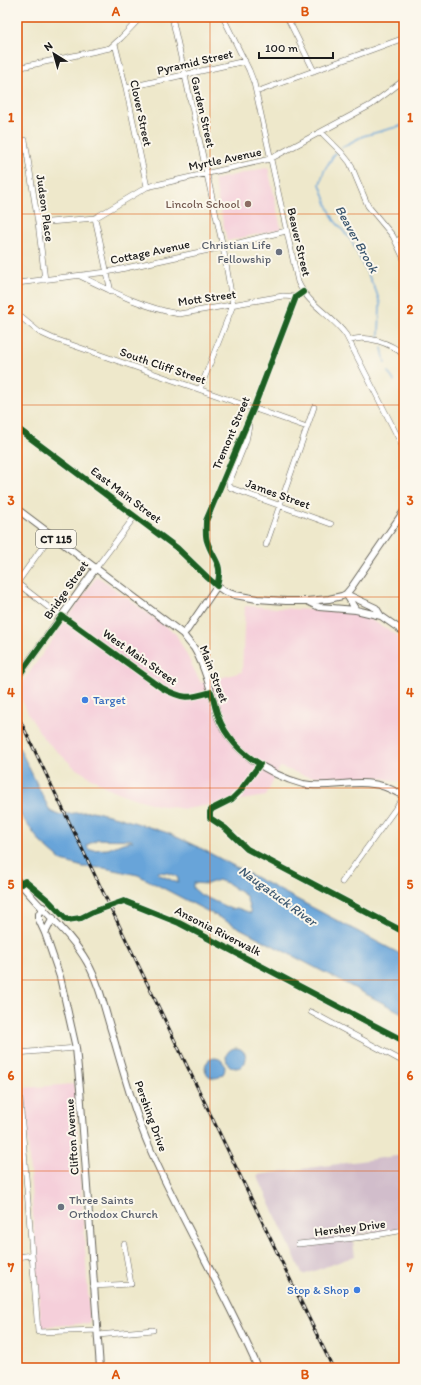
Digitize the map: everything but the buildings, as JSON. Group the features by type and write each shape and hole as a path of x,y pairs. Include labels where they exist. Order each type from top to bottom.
{"main road":[{"name":"Main Street","path":"17,509 182,634 197,655 218,716 227,734 235,744 254,761 280,776 309,785 372,783 388,788 404,796"},
{"path":"346,594 404,511"},
{"name":"Bridge Street","path":"17,678 96,568"},
{"name":"East Main Street","path":"217,586 229,593 245,597 286,601 329,599 346,594"},
{"name":"Tremont Street","path":"182,634 187,630 217,586"},
{"path":"346,594 356,610"},
{"path":"346,594 376,608 382,616 404,632"},
{"name":"East Main Street","path":"307,601 319,607 356,610 382,616"},
{"name":"Pershing Drive","path":"17,879 25,890 43,907 74,943 90,970 99,990 126,1079 148,1143 175,1200 246,1340 258,1368"},
{"name":"Clifton Avenue","path":"43,907 38,917 60,977 76,1048 81,1096 100,1368"},
{"path":"45,933 53,918"}],"street":[{"path":"17,68 105,49 115,44 142,17"},
{"name":"Garden Street","path":"172,17 234,305"},
{"name":"Beaver Street","path":"223,17 245,61 256,92 298,282 303,292 311,302 340,327 349,340 404,449"},
{"path":"302,17 288,20 314,71"},
{"path":"256,92 404,38"},
{"name":"Clover Street","path":"115,44 147,187"},
{"name":"Pyramid Street","path":"126,88 245,61"},
{"name":"Myrtle Avenue","path":"38,223 95,218 147,187 270,159 377,102 404,80"},
{"path":"321,132 350,163 368,206 396,241 404,259"},
{"name":"Judson Place","path":"25,140 45,280"},
{"path":"95,218 112,292"},
{"name":"Cottage Avenue","path":"17,283 107,272 222,247 286,231"},
{"path":"396,241 404,237"},
{"name":"Mott Street","path":"80,276 112,292 164,312 179,314 283,296 296,296"},
{"path":"296,296 303,292"},
{"name":"Tremont Street","path":"217,586 220,568 206,540 206,521 254,407 296,296"},
{"path":"200,389 234,305"},
{"name":"South Cliff Street","path":"17,314 39,332 52,338 254,407 307,427"},
{"path":"349,340 364,337 393,347 404,355"},
{"name":"James Street","path":"254,407 246,441 229,485 232,488 331,524"},
{"path":"266,545 314,407"},
{"name":"East Main Street","path":"17,428 177,548 217,586"},
{"name":"Bridge Street","path":"96,568 135,516"},
{"path":"17,583 51,535"},
{"name":"West Main Street","path":"17,583 52,610 162,688 176,696 190,698 211,692"},
{"path":"342,882 404,796"},
{"path":"311,1012 404,1062"},
{"path":"17,1053 76,1048"},
{"path":"17,1059 38,1332 154,1330"},
{"name":"Hershey Drive","path":"298,1244 365,1237 404,1230"},
{"path":"94,1286 130,1284 124,1244"},
{"path":"17,1256 32,1256"}],"shaded area":[{"name":"Lincoln School","path":"268,167 281,229 227,241 214,180"},
{"path":"97,576 176,634 201,683 242,672 245,606 359,613 394,633 404,641 404,783 378,777 306,776 280,767 266,796 185,809 157,805 128,796 106,787 75,768 44,739 30,717 17,690"},
{"path":"74,1084 90,1323 41,1327 24,1088"},
{"path":"404,1155 404,1229 352,1235 355,1256 303,1275 257,1175"}],"water":[{"name":"Naugatuck River","path":"17,743 50,811 58,815 92,811 168,833 200,848 404,956 404,1014 138,875 104,868 83,867 62,861 40,842 17,810","holes":["98,839 132,840 133,841 108,849 89,850 87,845","158,872 174,875 178,878 178,883 158,874","218,880 227,883 246,896 251,913 237,908 231,909 201,895 193,888 193,883 207,884"]},
{"path":"236,1048 243,1051 246,1058 243,1065 236,1068 229,1065 226,1058 229,1051"},
{"path":"215,1058 222,1061 225,1068 222,1075 215,1078 208,1075 205,1068 208,1061"}],"waterway":[{"name":"Beaver Brook","path":"342,147 363,136 404,125"},
{"name":"Beaver Brook","path":"335,153 324,171 320,184 334,220 351,240 376,291 380,303 379,337"},
{"name":"Beaver Brook","path":"382,348 385,363"},
{"name":"Beaver Brook","path":"388,372 394,381"}],"railway":[{"path":"17,714 333,1368"}],"cycle path":[{"path":"17,428 177,548 217,586 219,578 218,566 207,541 206,521 254,407 296,297 303,292"},
{"path":"17,678 62,616 162,688 186,697 211,692 218,716 225,731 241,750 260,764 232,799 212,809 210,812 210,818 225,828 247,849 404,932"},
{"name":"Ansonia Riverwalk","path":"17,879 21,884 25,881 49,901 67,920 81,918 124,901 179,923 404,1041"}],"place":[{"name":"Lincoln School","path":"248,204"},
{"name":"Christian Life Fellowship","path":"279,252"},
{"name":"Target","path":"85,700"},
{"name":"Three Saints Orthodox Church","path":"61,1207"},
{"name":"Stop & Shop","path":"357,1290"}]}
